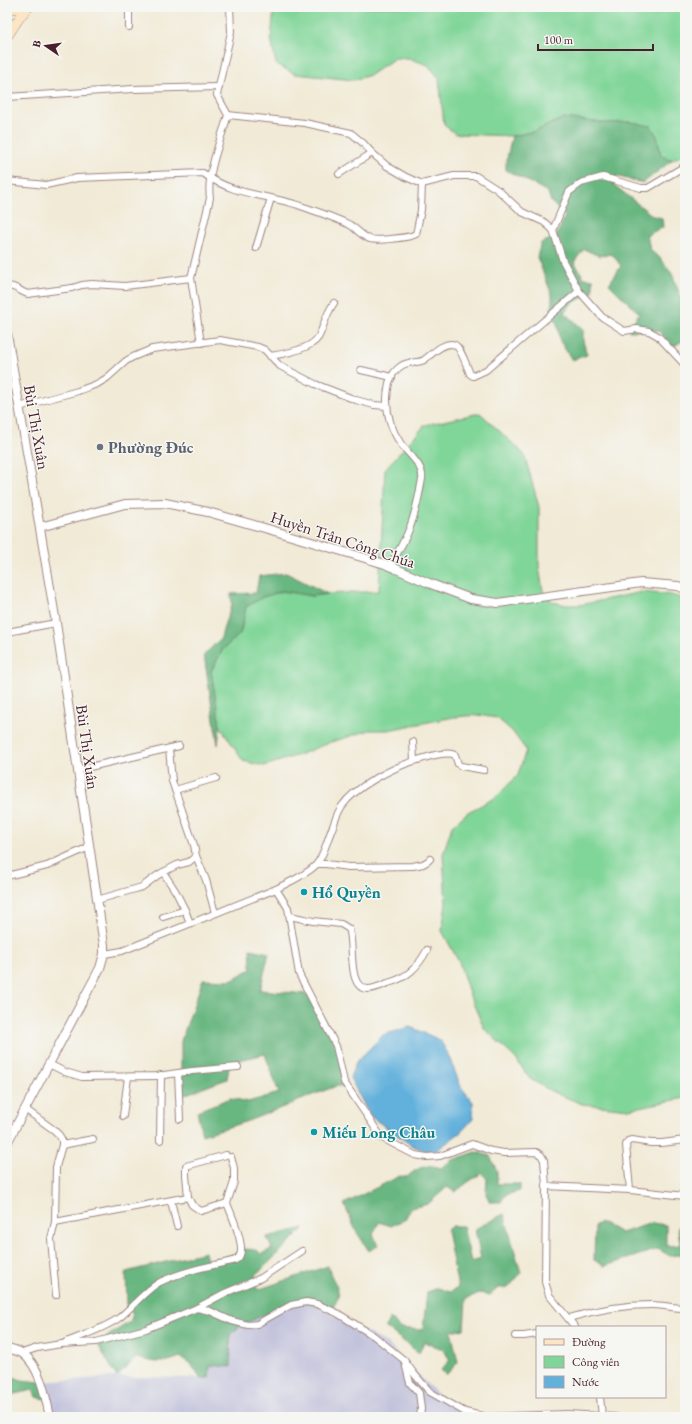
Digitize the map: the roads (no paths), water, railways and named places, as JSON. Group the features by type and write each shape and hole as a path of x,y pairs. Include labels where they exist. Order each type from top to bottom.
{"main road":[{"path":"7,7 15,9 26,7"},
{"path":"7,38 20,17 29,7"},
{"path":"7,18 7,38"}],"street":[{"path":"129,7 129,27"},
{"path":"201,343 191,278 210,198 210,179 228,115 217,95 231,32 230,7"},
{"path":"7,97 133,89 219,87"},
{"path":"228,115 305,123 346,131 355,135 387,166 422,184 454,176 476,176 498,190 522,212 544,222 553,230 562,261 579,291 602,317 624,330 637,329 658,336 685,365"},
{"path":"339,174 372,153"},
{"path":"553,230 569,192 581,182 603,177 641,188 648,188 685,166"},
{"path":"7,181 46,185 77,178 202,174 226,187 297,205 349,225 370,239 391,239 413,236 417,232 421,210 422,184"},
{"path":"256,248 271,198"},
{"path":"7,286 16,287 28,294 92,284 125,286 191,278"},
{"path":"389,566 403,542 412,521 422,476 419,466 401,444 389,419 387,406 388,391 392,377 396,371 406,363 422,362 443,346 454,344 459,349 470,374 473,376 476,375 486,370 579,291"},
{"path":"270,356 295,352 314,342 320,335 327,312 334,303"},
{"name":"Bùi Thị Xuân","path":"7,334 56,622 104,945 104,954 100,968 7,1143"},
{"path":"19,407 40,400 78,391 97,384 107,378 126,361 152,349 220,340 253,346 265,350 280,366 315,384 356,400 374,405 387,406"},
{"path":"362,370 392,377"},
{"name":"Huyền Trân Công Chúa","path":"40,527 125,504 165,503 208,512 389,566 471,599 498,603 641,583 678,586 685,589"},
{"path":"7,632 56,622"},
{"path":"413,742 414,761"},
{"path":"77,770 179,746"},
{"path":"169,749 175,790 194,845 196,856 206,880 215,913"},
{"path":"104,954 122,950 276,889 300,877 317,864 341,807 349,797 357,790 403,764 436,755 452,754 455,755 458,764 461,766 484,770"},
{"path":"175,790 216,778"},
{"path":"7,876 47,866 89,847"},
{"path":"97,900 142,886 163,872 177,865 189,862 196,856"},
{"path":"317,864 349,867 413,866 424,864 430,859"},
{"path":"163,872 176,892 190,923"},
{"path":"276,889 288,908 299,974 336,1046 344,1082 382,1138 415,1155 427,1157 440,1156 472,1144 491,1151 536,1152 541,1155 544,1160 546,1186 545,1282 549,1295 574,1326"},
{"path":"163,917 185,910"},
{"path":"290,916 313,921 342,924 349,929 351,936 353,971 356,980 361,987 368,989 390,983 409,974 422,960 427,950"},
{"path":"49,1064 77,1077 128,1077 161,1075 206,1069 238,1067"},
{"path":"178,1073 180,1119"},
{"path":"160,1140 161,1075"},
{"path":"123,1116 128,1077"},
{"path":"25,1109 54,1130 62,1140 56,1167 55,1222 52,1230 51,1248 56,1295"},
{"path":"62,1145 93,1138"},
{"path":"630,1190 626,1145 628,1142 632,1140 662,1143 685,1140"},
{"path":"61,1344 100,1328 117,1319 151,1288 160,1282 192,1270 233,1261 238,1258 242,1251 227,1203 234,1182 234,1168 229,1156 186,1166 188,1197 192,1205 201,1211 227,1203"},
{"path":"546,1186 630,1190 685,1196"},
{"path":"55,1222 188,1197"},
{"path":"171,1201 176,1226"},
{"path":"22,1353 37,1348 61,1344 88,1343 146,1329 197,1308 225,1293 261,1278 302,1251"},
{"path":"197,1308 210,1311 232,1321 248,1326 256,1324 291,1305 306,1302 317,1304 337,1313 380,1340 404,1360 430,1392 465,1412 485,1417 567,1414 613,1417"},
{"path":"569,1318 593,1312 627,1307 652,1305 685,1308"},
{"path":"515,1336 536,1334"},
{"path":"7,1348 22,1353 31,1362 41,1382 50,1417"},
{"path":"404,1360 410,1383 419,1393 421,1409 420,1417"},
{"path":"600,1398 602,1416"}],"water":[{"path":"410,1027 440,1040 447,1052 461,1087 473,1102 473,1119 461,1132 437,1150 426,1151 411,1145 370,1116 350,1078 356,1062 383,1035"}],"place":[{"name":"Phường Đúc","path":"100,447"},
{"name":"Hổ Quyền","path":"304,892"},
{"name":"Miếu Long Châu","path":"314,1132"}]}
